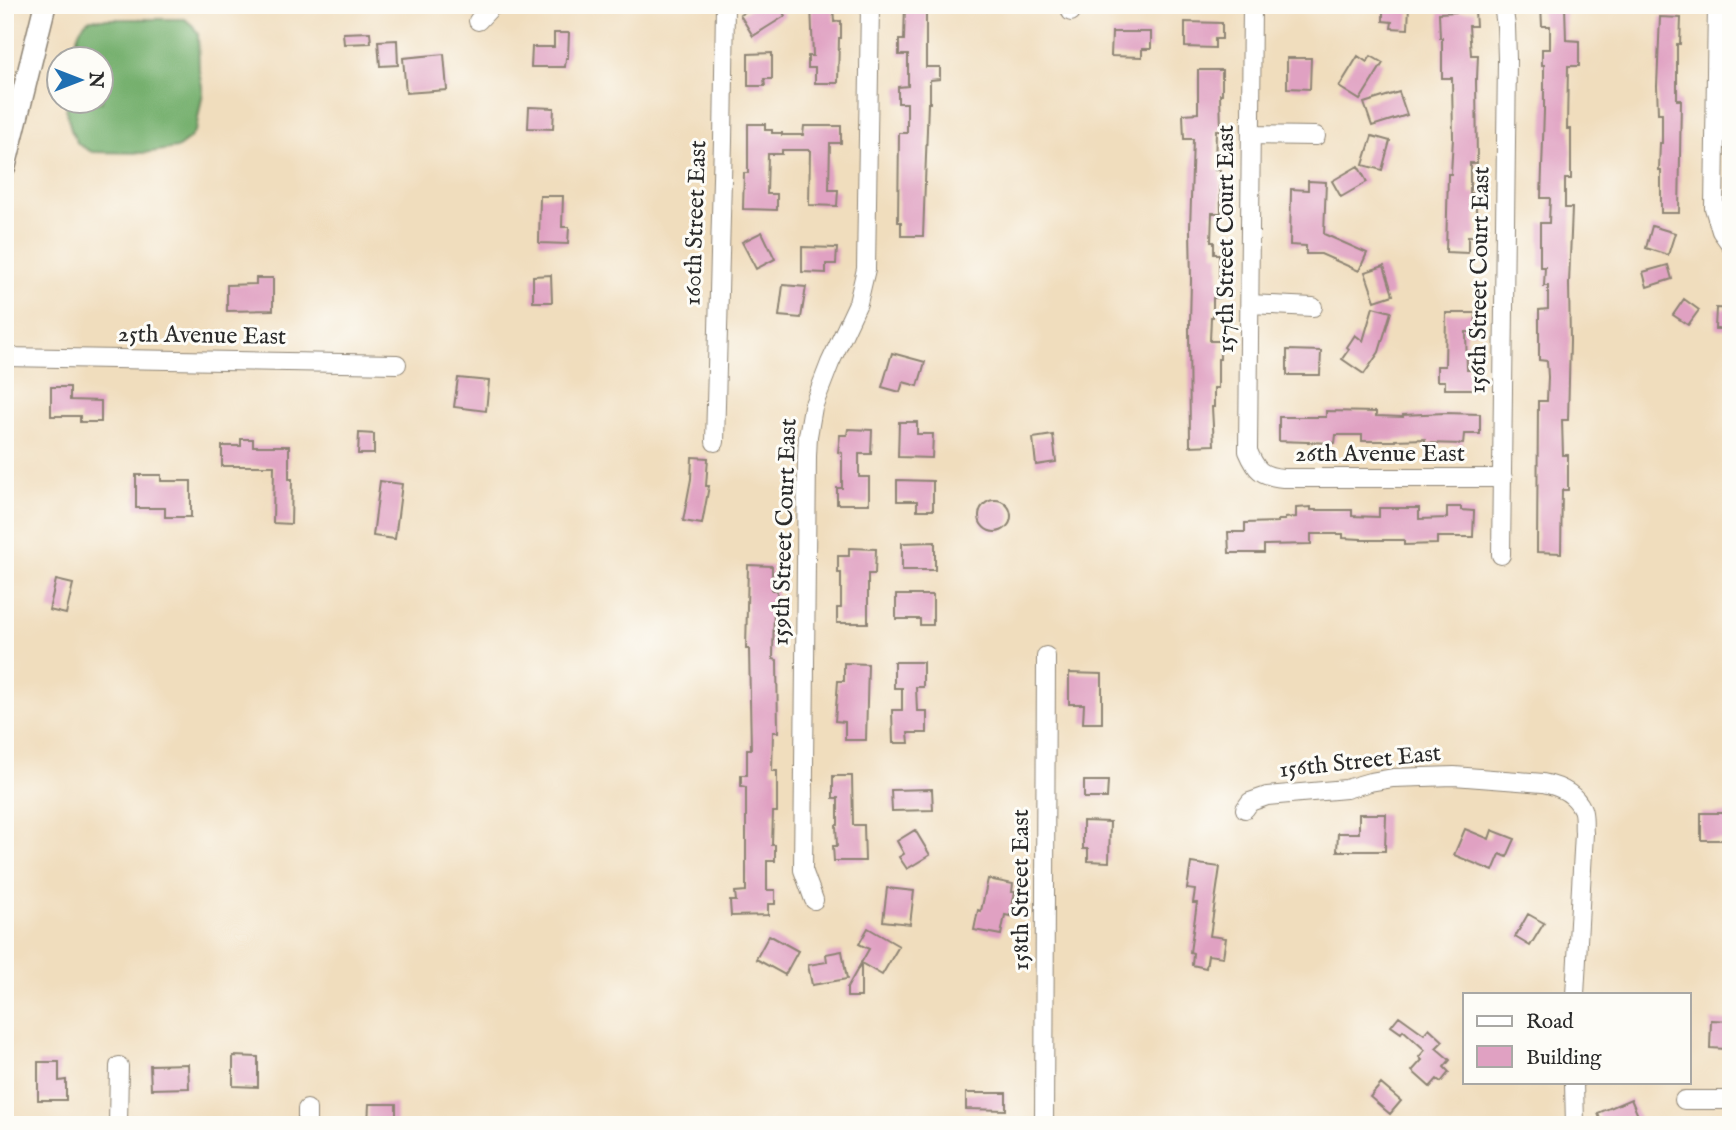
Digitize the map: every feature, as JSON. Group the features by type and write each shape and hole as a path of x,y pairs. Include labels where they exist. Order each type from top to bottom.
{"street":[{"path":"5,166 45,5"},
{"path":"478,21 495,5"},
{"name":"160th Street East","path":"715,442 725,5"},
{"name":"159th Street Court East","path":"814,900 803,870 807,456 814,407 826,373 858,303 866,269 870,5"},
{"name":"157th Street Court East","path":"1252,5 1248,451 1254,467 1259,471"},
{"name":"156th Street Court East","path":"1502,555 1507,59 1503,5"},
{"path":"1722,14 1714,208 1721,231 1731,245"},
{"path":"1251,135 1316,136"},
{"path":"1250,304 1313,307"},
{"name":"25th Avenue East","path":"5,357 397,364"},
{"name":"26th Avenue East","path":"1259,471 1270,477 1283,478 1503,478"},
{"name":"158th Street East","path":"1044,1125 1046,656"},
{"name":"156th Street East","path":"1245,809 1250,802 1267,796 1346,789 1393,778 1454,776 1543,783 1570,793 1582,808 1584,833 1575,993"},
{"path":"118,1125 119,1066"},
{"path":"1574,1084 1575,1125"},
{"path":"1684,1100 1731,1100"}],"green space":[{"path":"90,19 185,19 193,26 198,34 199,71 203,92 196,129 189,139 177,148 144,153 92,152 78,144 68,116 116,116 116,46 76,46 79,31"}],"building":[{"path":"756,5 779,5 785,16 753,36 740,15"},
{"path":"811,5 833,5 834,22 841,21 838,83 815,83 815,68 808,68 808,56 813,56"},
{"path":"905,5 926,5 926,67 940,67 940,79 930,80 923,236 901,236 901,222 898,222 899,133 907,133 907,103 898,103 898,87 908,86 908,55 899,55 899,40 904,40"},
{"path":"1383,5 1409,5 1408,29 1391,28 1392,22 1383,21"},
{"path":"1541,5 1565,5 1566,40 1579,41 1579,66 1568,66 1567,129 1571,129 1571,179 1565,179 1565,208 1572,208 1570,341 1568,420 1562,420 1563,455 1568,455 1568,490 1562,490 1561,553 1537,552 1538,401 1547,401 1548,377 1547,361 1539,360 1539,310 1548,309 1548,286 1544,286 1545,267 1540,267 1540,223 1549,223 1550,198 1541,198 1544,111 1542,49 1550,49 1550,26 1542,26"},
{"path":"1475,11 1476,26 1469,26 1471,55 1478,55 1477,163 1470,163 1470,193 1476,193 1476,236 1468,236 1468,253 1446,252 1448,174 1451,174 1453,138 1452,78 1442,78 1439,13"},
{"path":"1660,17 1681,18 1680,44 1677,44 1677,100 1681,100 1679,213 1661,213 1659,170 1662,113 1658,113 1657,86"},
{"path":"1185,22 1222,23 1222,39 1215,39 1215,48 1185,47"},
{"path":"370,32 371,43 344,44 343,33"},
{"path":"1112,32 1151,32 1151,49 1142,49 1142,57 1111,56"},
{"path":"554,33 569,33 565,67 531,67 532,47 554,47"},
{"path":"397,40 398,65 380,66 378,41"},
{"path":"772,53 772,79 764,79 765,86 748,86 748,54"},
{"path":"444,54 447,90 406,93 403,58"},
{"path":"1358,56 1367,62 1371,56 1383,63 1360,100 1339,87"},
{"path":"1287,58 1311,58 1310,89 1287,88"},
{"path":"1198,70 1222,70 1221,130 1216,130 1215,170 1220,170 1221,213 1212,213 1211,242 1214,242 1214,254 1219,254 1219,298 1213,298 1210,341 1220,341 1220,359 1218,388 1214,388 1212,407 1214,445 1190,446 1189,324 1193,139 1184,139 1183,114 1198,113"},
{"path":"1399,92 1407,115 1372,126 1364,103"},
{"path":"529,107 554,108 553,129 528,128"},
{"path":"748,124 765,124 765,130 782,135 803,135 804,126 841,126 841,143 830,143 829,190 838,190 837,206 809,205 810,150 782,150 782,154 768,154 767,194 777,194 777,210 743,209 744,173 748,173"},
{"path":"1372,136 1390,141 1382,170 1363,165"},
{"path":"1358,166 1367,182 1341,197 1332,181"},
{"path":"1308,181 1326,182 1324,234 1367,253 1359,271 1321,254 1306,254 1306,246 1290,245 1291,189 1308,190"},
{"path":"540,196 563,196 562,227 569,227 568,244 539,243"},
{"path":"1652,226 1675,233 1668,255 1646,248"},
{"path":"762,232 775,259 756,269 742,242"},
{"path":"802,247 837,248 836,264 826,264 826,273 802,272"},
{"path":"1668,265 1672,279 1647,287 1643,272"},
{"path":"1384,266 1393,295 1375,301 1365,272"},
{"path":"551,275 552,302 533,302 533,276"},
{"path":"256,278 273,278 273,310 227,311 227,285 256,284"},
{"path":"783,285 806,287 801,318 779,316"},
{"path":"1684,299 1699,310 1688,325 1673,315"},
{"path":"1373,307 1391,312 1379,352 1364,374 1342,359 1355,335 1363,341"},
{"path":"1716,308 1731,309 1731,329 1715,329"},
{"path":"1446,313 1476,313 1475,332 1466,332 1467,370 1474,370 1475,389 1445,389 1445,381 1437,381 1437,366 1445,366"},
{"path":"1287,350 1321,351 1320,375 1287,375"},
{"path":"892,353 925,362 918,386 903,382 900,392 882,387"},
{"path":"458,378 489,381 486,411 454,407"},
{"path":"51,387 70,387 70,400 101,401 101,422 80,422 80,416 51,416"},
{"path":"1326,411 1376,412 1376,416 1403,417 1445,413 1480,414 1480,434 1464,434 1463,444 1425,443 1425,439 1362,441 1362,435 1336,435 1335,443 1279,441 1279,417 1326,417"},
{"path":"899,422 917,422 917,434 933,434 932,458 898,457"},
{"path":"848,429 872,430 871,454 859,454 859,477 869,477 869,504 837,504 837,488 842,488 842,453 838,452 840,435 847,435"},
{"path":"359,433 374,434 374,454 358,454"},
{"path":"1053,435 1056,462 1036,465 1033,438"},
{"path":"241,439 253,439 253,446 289,446 289,479 292,479 291,524 273,523 274,466 222,466 222,446 241,446"},
{"path":"692,457 708,458 706,486 709,486 702,524 683,521"},
{"path":"136,475 161,475 161,481 191,481 191,517 165,517 165,508 136,508"},
{"path":"897,480 933,481 933,510 917,510 917,501 897,501"},
{"path":"380,481 402,484 395,539 373,536"},
{"path":"995,500 1006,505 1011,516 1006,527 995,532 984,527 979,516 984,505"},
{"path":"1311,507 1311,510 1352,510 1352,516 1379,517 1379,508 1419,508 1419,519 1447,518 1447,507 1461,507 1461,510 1474,511 1473,537 1437,537 1437,544 1404,545 1404,540 1361,540 1343,538 1343,534 1311,534 1311,544 1264,545 1264,553 1229,553 1228,532 1245,532 1245,523 1278,522 1296,517 1296,508"},
{"path":"935,542 935,570 902,570 902,543"},
{"path":"849,548 876,549 875,574 868,574 868,623 837,623 837,608 841,608 838,556 849,556"},
{"path":"748,565 772,566 772,590 777,590 777,603 774,603 773,659 777,660 778,732 773,732 772,771 777,771 777,812 773,812 772,845 775,845 775,861 767,861 767,890 775,890 775,904 768,904 768,915 731,916 730,901 736,901 735,892 746,891 746,787 741,786 741,775 747,775 747,749 751,749 749,649 746,649"},
{"path":"56,580 73,584 66,614 49,610"},
{"path":"896,595 933,595 933,625 920,625 920,619 896,619"},
{"path":"894,662 923,662 923,687 916,687 917,711 927,711 927,733 908,733 909,743 893,743 892,710 902,710 902,688 894,688"},
{"path":"844,663 868,664 866,740 845,740 845,722 835,721 838,681 844,681"},
{"path":"1069,673 1102,674 1102,723 1083,723 1084,704 1069,704"},
{"path":"833,776 852,776 853,825 864,825 865,861 834,861 838,798 833,798"},
{"path":"1084,781 1108,781 1107,798 1084,798"},
{"path":"932,789 933,810 892,811 891,790"},
{"path":"1701,813 1731,813 1731,840 1701,840"},
{"path":"1359,814 1386,814 1385,851 1337,851 1338,833 1359,833"},
{"path":"1083,821 1110,822 1109,862 1088,861 1088,849 1083,849"},
{"path":"1465,829 1489,839 1492,830 1515,839 1507,857 1500,854 1493,871 1454,855"},
{"path":"915,830 930,855 907,869 899,857 904,854 897,841"},
{"path":"1191,863 1220,867 1210,936 1226,938 1223,957 1208,955 1206,968 1192,965 1193,953 1190,952 1197,903 1193,903 1195,890 1187,889"},
{"path":"988,879 1013,884 1012,892 1015,892 1010,916 1005,915 1001,935 974,930"},
{"path":"887,888 914,891 910,924 883,921"},
{"path":"1528,914 1544,923 1530,946 1515,937"},
{"path":"868,928 899,946 882,975 861,963 869,949 859,944"},
{"path":"769,935 798,951 785,975 756,959"},
{"path":"842,951 847,979 812,985 808,965 827,962 826,954"},
{"path":"861,963 861,997 847,997 847,988"},
{"path":"1399,1016 1424,1034 1429,1028 1443,1041 1436,1048 1450,1060 1444,1067 1449,1072 1441,1082 1437,1079 1430,1087 1412,1071 1422,1060 1419,1057 1425,1050 1403,1030 1401,1033 1391,1026"},
{"path":"1711,1020 1731,1021 1731,1041 1726,1041 1726,1049 1710,1048"},
{"path":"233,1056 258,1057 258,1087 233,1086"},
{"path":"38,1062 59,1062 59,1081 66,1080 66,1100 38,1100"},
{"path":"188,1064 189,1088 151,1089 150,1065"},
{"path":"1381,1084 1401,1101 1390,1114 1370,1097"},
{"path":"966,1093 1006,1093 1006,1110 966,1109"},
{"path":"1631,1099 1642,1125 1602,1125 1598,1113"},
{"path":"369,1104 396,1104 396,1125 368,1125"}]}
